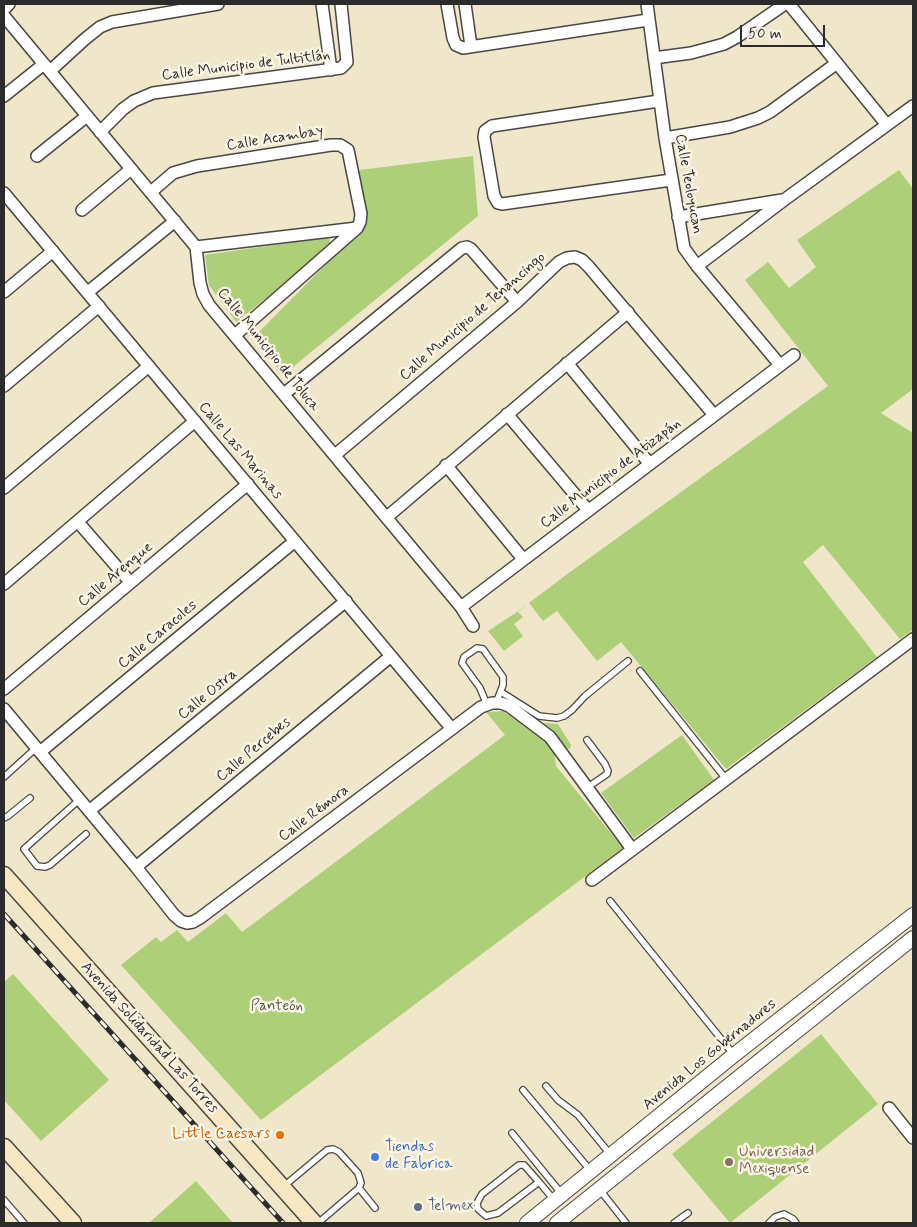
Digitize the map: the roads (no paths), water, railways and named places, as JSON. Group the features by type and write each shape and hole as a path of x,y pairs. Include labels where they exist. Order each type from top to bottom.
{"main road":[{"name":"Avenida Solidaridad Las Torres","path":"4,875 316,1223"},
{"path":"4,1147 73,1223"}],"street":[{"path":"4,9 9,4"},
{"path":"4,96 47,67 100,27 112,22 218,4"},
{"path":"322,4 331,70"},
{"name":"Calle Municipio de Tultitlán","path":"100,132 134,101 153,93 341,68 348,62 341,4"},
{"path":"448,4 453,40 459,47 648,20"},
{"path":"465,4 471,46"},
{"name":"Calle Teoloyucan","path":"647,4 659,101 684,248 780,365"},
{"path":"654,58 691,53 724,44 737,38 785,4"},
{"path":"789,4 887,125"},
{"path":"4,16 196,247 357,228"},
{"path":"665,138 730,127 758,118 770,112 837,63"},
{"path":"659,101 492,126 486,131 484,137 494,196 498,203 502,204 671,180"},
{"path":"697,266 913,106"},
{"path":"36,156 87,116"},
{"name":"Calle Acambay","path":"150,192 169,176 183,169 340,145 345,147 350,155 361,214 357,228"},
{"path":"82,210 131,169"},
{"name":"Calle Las Marinas","path":"4,193 452,729"},
{"path":"678,217 784,200"},
{"path":"88,292 175,221"},
{"path":"235,335 357,228"},
{"name":"Calle Municipio de Toluca","path":"196,247 200,283 209,305 387,517 461,607 473,626"},
{"path":"284,394 456,251 467,247 471,249 516,302"},
{"path":"4,292 54,251"},
{"name":"Calle Municipio de Tenancingo","path":"334,455 567,258 575,256 582,260 628,312"},
{"path":"4,386 99,306"},
{"path":"387,517 628,312 714,415"},
{"name":"Calle Municipio de Atizapán","path":"461,607 794,355"},
{"path":"567,363 650,463"},
{"path":"4,488 149,366"},
{"path":"507,414 588,510"},
{"path":"4,584 195,421"},
{"path":"446,465 523,559"},
{"name":"Calle Arenque","path":"4,689 248,484"},
{"path":"78,522 130,582"},
{"name":"Calle Caracoles","path":"38,750 295,541"},
{"name":"Calle Ostra","path":"89,811 346,601"},
{"path":"592,880 913,639"},
{"name":"Calle Percebes","path":"136,867 391,656"},
{"path":"492,704 509,706 546,732 632,849"},
{"name":"Calle Rémora","path":"136,867 174,915 181,921 193,922 481,706 492,704"},
{"path":"4,709 136,867"},
{"name":"Avenida Los Gobernadores","path":"527,1223 734,1055 913,915"},
{"path":"557,1223 913,938"},
{"path":"818,990 830,1004"},
{"path":"889,1108 913,1138"}],"lane":[{"path":"477,648 483,649 503,677 504,684 501,692 492,704 463,666 462,659 464,656 477,648"},
{"path":"501,692 539,716 557,718 564,716 572,710 585,696 628,661"},
{"path":"640,671 726,779"},
{"path":"587,740 606,764 608,771 607,774 588,787"},
{"path":"4,777 38,750"},
{"path":"4,818 30,798"},
{"path":"79,800 24,849 37,866 45,867 50,865 86,834"},
{"path":"610,901 734,1055"},
{"path":"546,1086 558,1100 578,1115 611,1156"},
{"path":"523,1090 592,1172"},
{"path":"512,1133 559,1198"},
{"path":"283,1187 327,1150 333,1149 340,1152 358,1172 361,1183 359,1188 316,1223"},
{"path":"540,1182 498,1213 486,1216 478,1209 477,1203 482,1194 519,1164 524,1165 559,1198"},
{"path":"359,1188 375,1208"},
{"path":"600,1190 626,1223"},
{"path":"4,1200 24,1223"},
{"path":"674,1223 688,1213"},
{"path":"769,1223 775,1216 784,1214 793,1218 796,1223"}],"railway":[{"path":"4,914 283,1223"}],"place":[{"name":"Little Caesars","path":"280,1135"},
{"name":"Tiendas de Fabrica","path":"375,1157"},
{"name":"Universidad Mexiquense","path":"729,1162"},
{"name":"Telmex","path":"418,1207"}],"park label":[{"name":"Panteón","path":"277,1007"}]}
